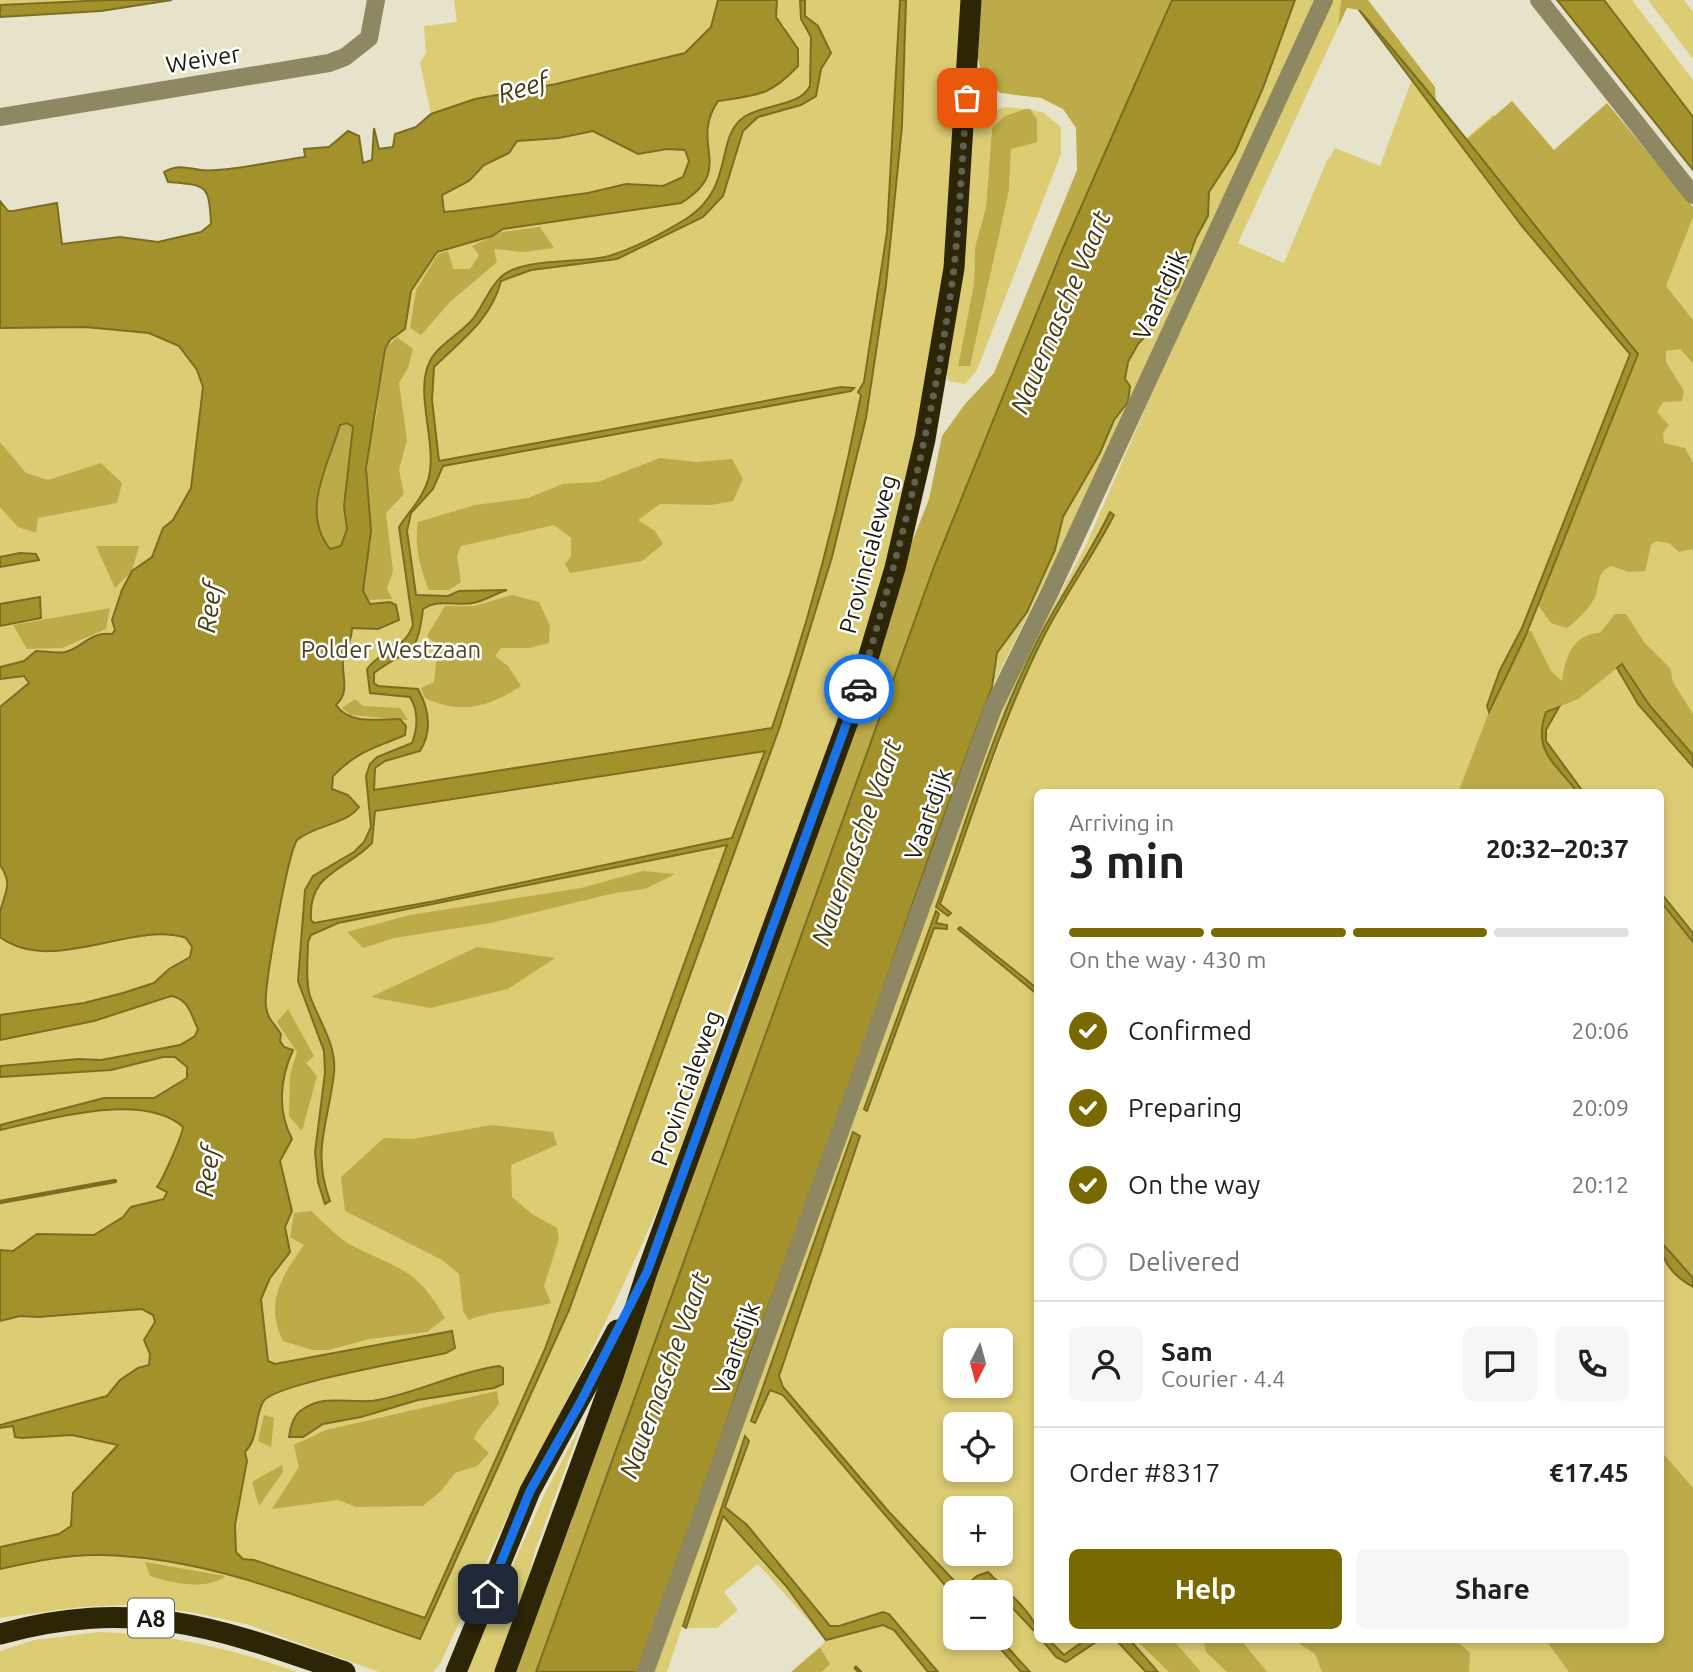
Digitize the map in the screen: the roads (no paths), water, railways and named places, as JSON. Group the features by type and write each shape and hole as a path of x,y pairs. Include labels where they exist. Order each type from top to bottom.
{"highway":[{"name":"Provincialeweg","path":"505,1672 612,1379 647,1272 855,702 895,568 925,439 954,268 967,98 970,0"},
{"name":"Provincialeweg","path":"456,1672 530,1491 580,1403 647,1272"},
{"name":"A8","path":"0,1634 27,1626 99,1617 166,1619 241,1636 345,1672"},
{"name":"A8","path":"0,1640 27,1626"}],"street":[{"name":"Weiver","path":"0,117 329,63 345,57 369,38 376,0"},
{"name":"Vaartdijk","path":"645,1672 993,708 1050,592 1324,0"},
{"path":"1539,0 1693,195"}],"water":[{"path":"172,0 101,11 0,17 0,5"},
{"name":"Reef","path":"718,0 777,0 776,17 798,49 798,66 771,89 718,101 707,131 709,167 706,179 697,190 681,203 503,229 492,236 437,252 411,291 405,329 390,340 385,349 366,468 371,531 363,591 370,604 390,602 396,605 399,620 378,629 352,628 343,662 343,695 336,705 349,716 356,718 400,719 406,726 405,735 359,755 333,776 332,789 348,795 359,807 346,818 297,840 277,922 268,975 266,1007 281,1034 280,1041 284,1047 293,1050 285,1072 282,1094 284,1117 292,1139 280,1161 292,1211 285,1227 290,1252 270,1278 261,1299 268,1361 275,1364 452,1331 455,1348 446,1353 317,1380 272,1395 263,1402 252,1440 245,1452 247,1461 235,1525 236,1552 243,1559 254,1560 425,1618 545,1349 727,845 338,923 311,935 308,942 308,990 330,1043 334,1063 322,1151 322,1167 330,1201 325,1204 318,1182 315,1152 325,1073 324,1051 298,981 305,890 313,876 354,852 364,842 371,827 366,776 370,764 377,757 412,743 415,731 417,720 410,697 370,693 367,669 404,640 413,625 399,527 420,497 429,477 431,463 424,387 426,373 434,355 472,320 496,282 510,271 523,266 609,256 658,235 702,206 712,193 729,137 735,126 752,113 798,98 810,86 811,37 801,19 800,0 805,0 805,16 818,26 831,53 821,69 816,96 801,105 758,117 743,131 723,196 703,217 617,259 531,270 501,281 483,318 434,367 432,400 439,461 841,387 854,388 851,391 443,466 433,489 411,513 407,531 416,595 448,596 459,591 507,590 470,604 443,603 423,609 414,646 374,673 374,683 378,686 418,689 425,704 428,727 420,751 385,761 375,768 374,790 772,728 822,563 861,395 858,392 864,382 887,232 900,0 906,0 902,126 886,285 866,418 832,557 780,726 569,1310 420,1639 263,1585 183,1564 89,1555 50,1559 0,1569 0,1547 59,1534 71,1526 73,1493 118,1445 72,1435 15,1437 13,1426 0,1428 0,1425 107,1396 120,1380 138,1368 149,1365 150,1354 144,1340 155,1322 153,1315 142,1309 20,1316 0,1321 0,1250 13,1251 37,1234 94,1235 123,1217 131,1207 164,1199 167,1192 157,1187 183,1127 166,1116 121,1109 69,1115 0,1130 0,1125 104,1098 154,1098 187,1078 187,1067 175,1057 163,1057 111,1070 0,1077 0,1066 79,1059 101,1060 180,1045 195,1036 198,1029 186,1004 171,996 94,1021 0,1040 0,1015 84,1003 154,983 169,969 190,957 192,947 186,938 165,934 68,950 44,951 21,948 0,937 0,913 7,884 0,865 0,707 29,683 24,676 0,679 0,667 24,661 36,651 65,652 98,635 112,634 115,630 112,620 132,571 152,557 163,528 173,520 191,488 203,387 197,370 179,346 149,333 85,327 0,328 0,201 8,211 57,203 62,244 120,237 158,242 201,232 211,224 207,194 198,186 168,182 164,172 178,167 223,170 305,157 304,149 329,147 348,131 359,136 363,163 372,160 374,128 379,149 393,147 395,134 416,127 431,114 475,99 556,84 685,53 711,27","holes":["593,131 638,154 667,149 685,150 689,161 683,177 663,186 626,184 588,193 444,212 442,195 469,181 484,165 509,153 517,141 559,138","347,423 353,427 344,506 347,529 341,546 330,549 321,534 317,504 319,488 340,425","765,751 732,838 435,901 314,923 311,920 315,892 330,874 372,843 375,811"]},
{"name":"Nauernasche Vaart","path":"1172,0 1295,0 1263,88 1235,152 1209,192 1208,216 1196,238 1178,287 1160,305 1154,327 1138,344 1128,362 1125,379 1130,386 1128,402 1114,420 1100,453 1063,517 1055,550 1027,612 997,653 992,687 931,851 811,1196 747,1361 693,1522 638,1672 536,1672 935,564 1063,248"},
{"path":"1557,0 1604,0 1693,117 1693,170"},
{"path":"1359,10 1638,354 1525,637 1489,712 1487,706 1500,670 1522,628 1630,354 1521,225"},
{"path":"1110,512 1114,515 1050,624 1013,704 940,904 951,913 948,916 936,907 1009,703 1039,638"},
{"path":"20,553 36,554 39,560 0,567 0,557"},
{"path":"40,597 41,618 0,626 0,604"},
{"path":"1622,664 1650,706 1693,755 1693,767 1638,704 1617,668"},
{"path":"1559,707 1546,730 1546,741 1581,789 1575,789 1548,756 1542,737 1546,712"},
{"path":"1664,897 1693,933 1693,942 1664,906"},
{"path":"936,911 939,914 936,923 947,925 947,929 934,928 867,1111 864,1109"},
{"path":"960,927 1028,981 1034,986 1034,992 958,929"},
{"path":"853,1132 860,1136 779,1376 783,1387 889,1512 953,1580 943,1580 943,1583 783,1395 770,1390 755,1423 751,1421"},
{"path":"1664,1245 1693,1278 1693,1287 1680,1279 1666,1263"},
{"path":"499,1366 503,1368 503,1384 494,1388 418,1400 361,1417 323,1424 303,1437 289,1437 297,1414 312,1404 331,1400 378,1400"},
{"path":"745,1436 749,1441 725,1507 747,1525 830,1626 839,1626 883,1612 889,1614 938,1672 928,1672 894,1630 883,1625 826,1640 786,1586 723,1516 686,1628 683,1626"},
{"path":"988,1572 996,1580 972,1580 977,1576"},
{"path":"1013,1596 1032,1619 1034,1631 1013,1608"},
{"path":"1044,1643 1052,1643 1064,1655 1081,1643 1094,1643 1066,1662 1056,1657"},
{"path":"1119,1643 1133,1643 1158,1672 1146,1672"},
{"path":"1002,1650 1010,1650 1030,1672 1021,1672"}],"waterway":[{"path":"0,1202 115,1181"},
{"path":"856,1668 860,1672"}],"park label":[{"name":"Polder Westzaan","path":"391,649"}]}
